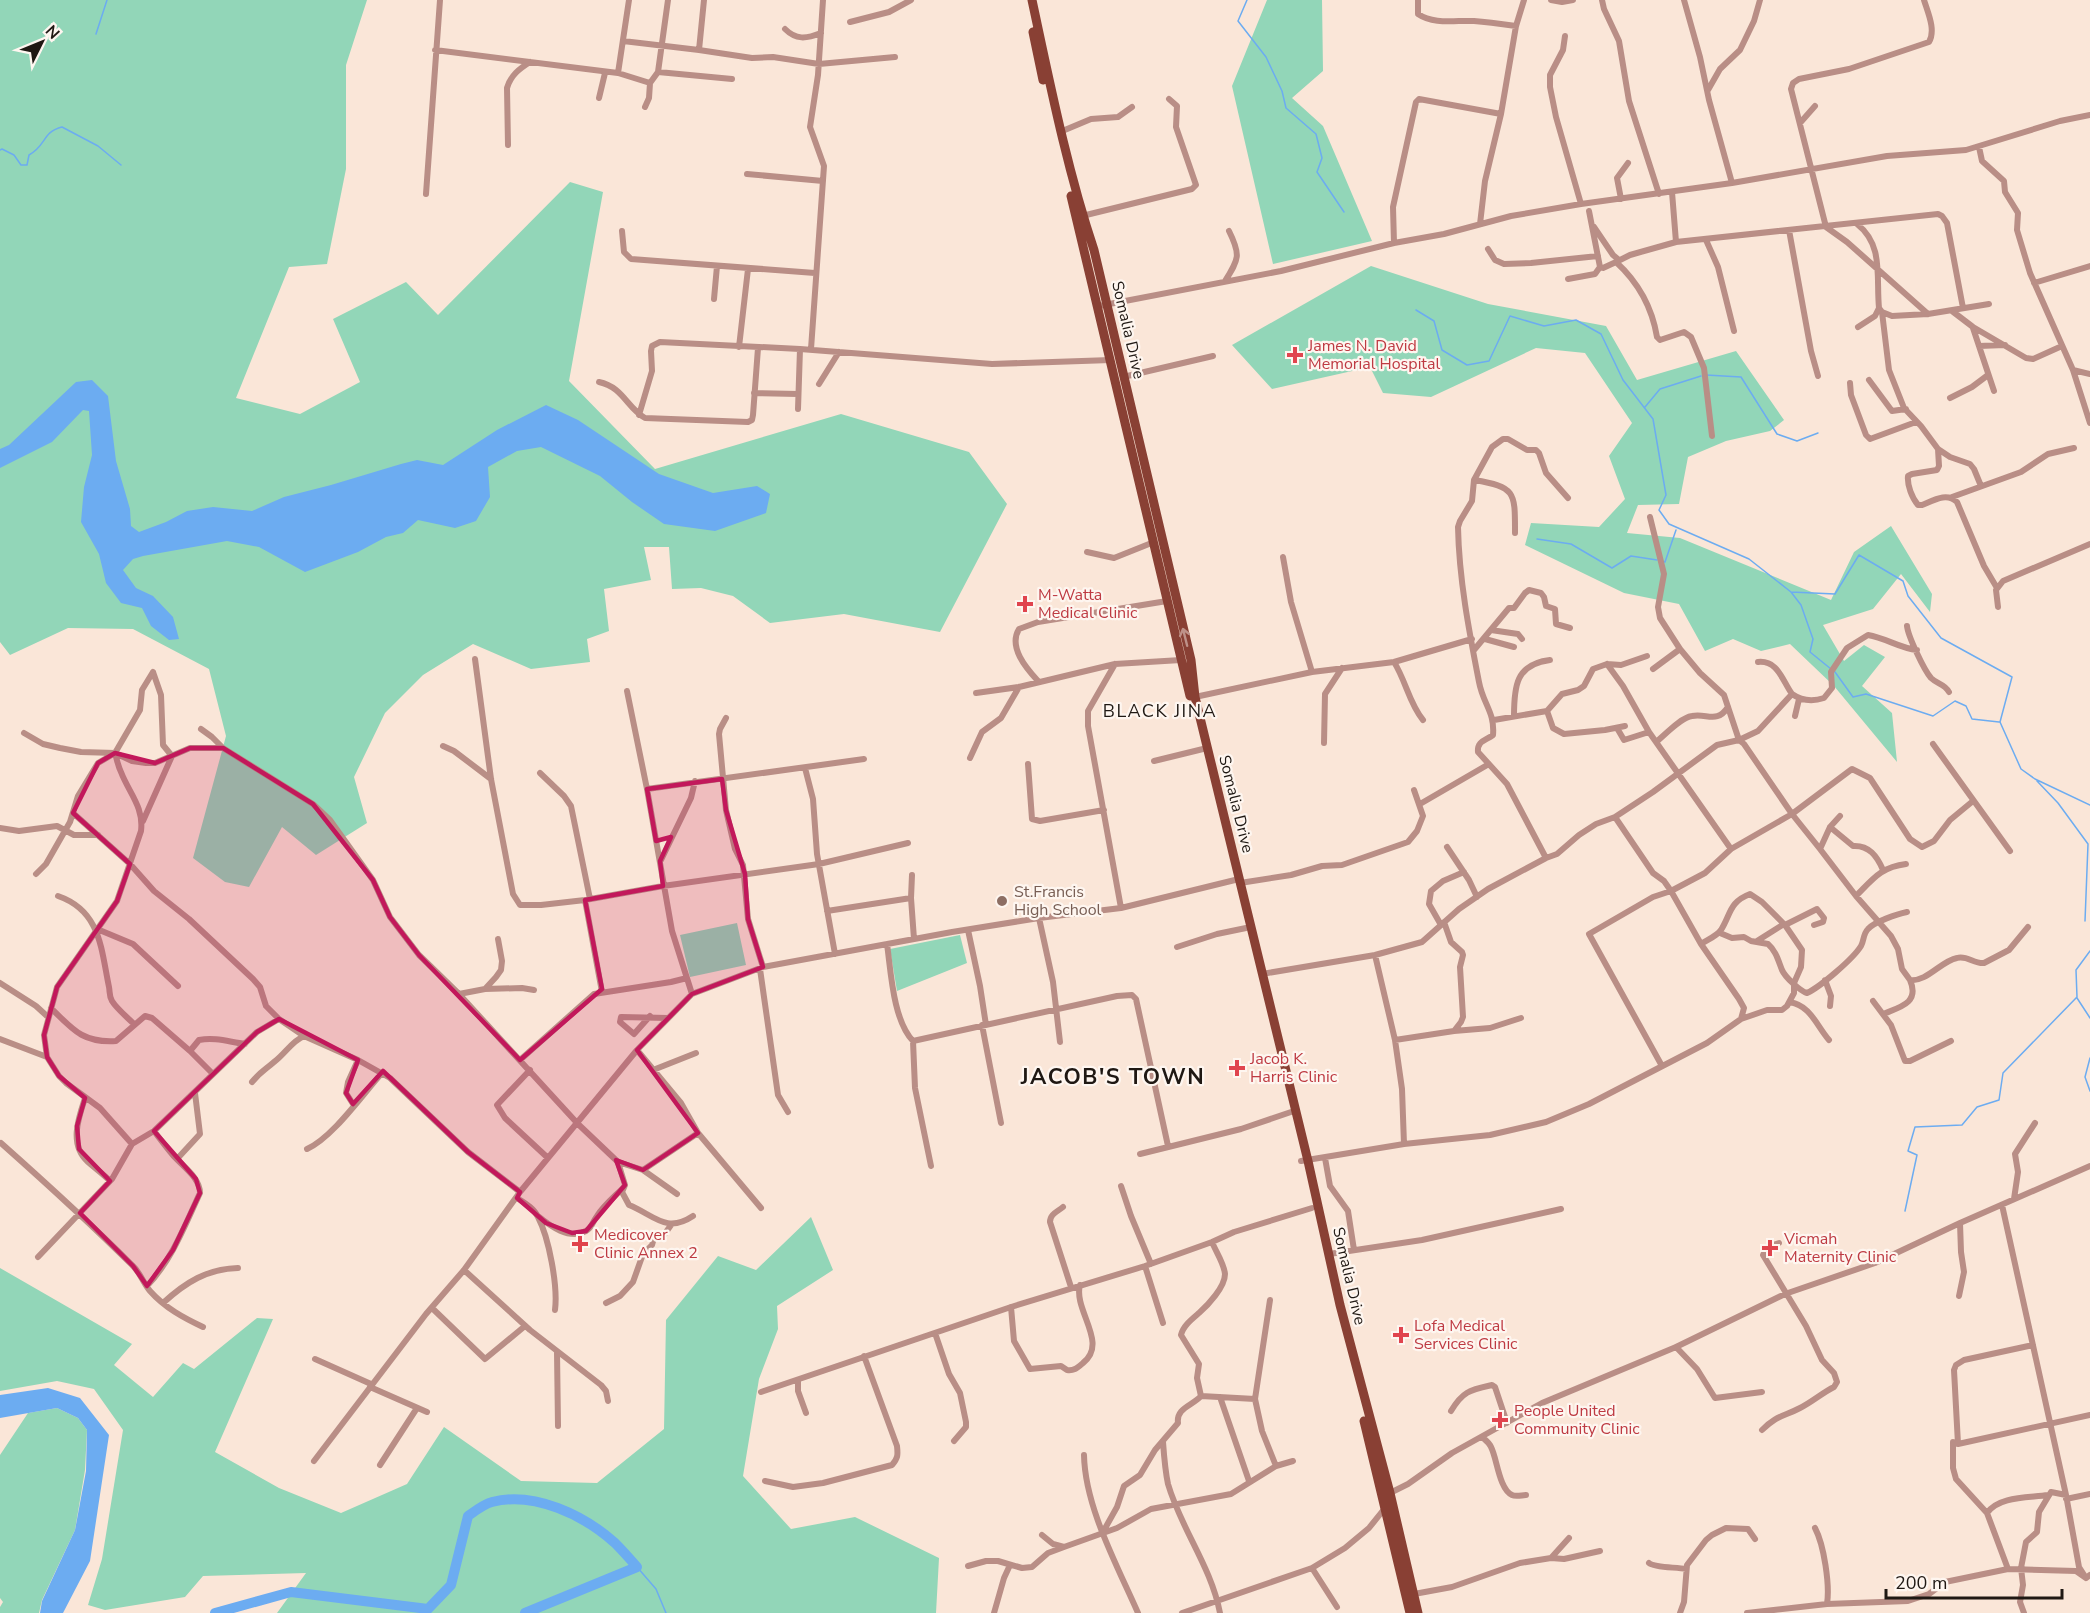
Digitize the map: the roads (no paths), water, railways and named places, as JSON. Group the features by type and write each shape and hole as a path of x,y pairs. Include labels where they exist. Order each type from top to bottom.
{"main road":[{"name":"Somalia Drive","path":"1027,0 1036,50 1123,377 1191,660 1195,697 1238,880 1246,928 1291,1112 1390,1493 1418,1613"},
{"name":"Somalia Drive","path":"1032,0 1060,132 1082,216 1094,250 1111,360 1167,601 1262,974 1304,1161 1312,1208 1410,1613"}],"street":[{"path":"426,194 440,0"},
{"path":"618,74 629,0"},
{"path":"645,106 649,98 651,83 658,72 668,0"},
{"path":"699,50 704,0"},
{"path":"811,349 824,161 810,127 819,64 823,0"},
{"path":"850,22 889,12 910,0"},
{"path":"1418,0 1418,14 1422,16 1444,21 1472,21 1516,26"},
{"path":"1480,224 1485,181 1501,114 1516,26 1524,0"},
{"path":"1551,0 1573,0"},
{"path":"1602,0 1618,41 1629,101 1659,194"},
{"path":"1684,0 1732,183"},
{"path":"1708,90 1720,69 1740,51 1754,21 1760,0"},
{"path":"1924,0 1932,29 1929,42 1849,69 1798,79 1793,83 1791,89 1826,227 1928,314"},
{"path":"785,28 791,35 798,38 812,37 821,33"},
{"path":"1565,36 1563,50 1552,70 1550,80 1556,117 1581,204"},
{"path":"622,41 734,56 773,57 819,64 895,57"},
{"path":"435,50 618,74 651,83"},
{"path":"508,144 507,88 514,74 531,62"},
{"path":"658,72 732,79"},
{"path":"599,98 604,73"},
{"path":"1082,216 1192,189 1196,185 1175,122 1177,106 1169,99"},
{"path":"1391,244 1393,207 1416,102 1419,99 1501,114"},
{"path":"1800,123 1815,106"},
{"path":"1060,132 1091,118 1118,117 1132,107"},
{"path":"1102,305 1325,261 1511,216 1732,183 1887,156 1966,150 2060,121 2090,115"},
{"path":"1979,147 1982,162 2004,181 2005,192 2018,213 2017,230 2034,283 2073,370 2090,423"},
{"path":"1621,199 1617,178 1628,163"},
{"path":"747,174 823,181"},
{"path":"1672,192 1676,242"},
{"path":"1568,279 1595,274 1600,267 1589,211"},
{"path":"1600,267 1603,268 1630,255 1676,242 1857,224 1929,214 1942,216 1947,223 1963,308"},
{"path":"1857,224 1864,229 1874,243 1889,370 1906,410 1938,449 1950,457 1970,464 1981,486"},
{"path":"1592,225 1643,293 1657,337 1660,340 1687,332 1698,352 1705,373 1706,399 1711,417 1712,436"},
{"path":"1789,230 1810,351 1818,376"},
{"path":"622,231 624,252 632,259 815,273"},
{"path":"1225,281 1238,258 1229,231"},
{"path":"1706,240 1718,267 1734,331"},
{"path":"1488,249 1495,260 1504,264 1598,256"},
{"path":"714,299 717,266"},
{"path":"2034,283 2090,266"},
{"path":"739,347 748,269"},
{"path":"1881,310 1892,316 1928,314 1989,304"},
{"path":"1858,327 1881,310"},
{"path":"1952,311 1973,327 2026,358 2033,359 2062,346"},
{"path":"1973,327 1994,391"},
{"path":"639,415 652,371 651,351 660,342 811,349 992,364 1111,360"},
{"path":"1979,346 2005,345"},
{"path":"599,382 607,384 622,394 639,415 645,418 748,422 752,420 753,415 758,348"},
{"path":"798,409 800,349"},
{"path":"819,384 838,352"},
{"path":"1123,377 1213,356"},
{"path":"2073,370 2090,374"},
{"path":"1950,398 1972,387 1988,375"},
{"path":"1869,380 1892,411 1906,410"},
{"path":"1850,383 1851,395 1866,435 1870,439 1916,422"},
{"path":"754,393 798,394"},
{"path":"1546,858 1507,784 1478,752 1477,746 1480,741 1493,735 1494,720 1481,694 1461,581 1458,527 1472,501 1474,480 1492,447 1497,442 1508,439 1518,446 1536,450 1546,472 1568,498"},
{"path":"1938,449 1939,466 1937,470 1909,475 1907,480 1918,505 1947,496 1952,497 2021,472 2048,454 2074,447"},
{"path":"1474,480 1503,486 1509,490 1514,502 1515,533"},
{"path":"1952,497 1964,516 1984,566 1997,588 1998,608"},
{"path":"1650,517 1663,568 1664,580 1658,607 1660,618 1700,674 1721,692 1739,740 1755,758 1792,814 1856,896 1891,936 1898,950 1902,969 1910,980 1913,992 1908,1001 1883,1014"},
{"path":"1087,552 1114,558 1154,542"},
{"path":"1997,588 2003,581 2090,544"},
{"path":"1283,557 1291,602 1312,672"},
{"path":"1474,650 1509,608 1514,608 1529,590 1541,593 1546,606 1555,609 1556,624 1569,628"},
{"path":"1038,681 1027,669 1018,652 1015,639 1019,629 1038,622 1167,601"},
{"path":"1907,626 1910,640 1917,650 1923,667 1949,692"},
{"path":"1491,630 1518,634 1522,639"},
{"path":"1758,662 1766,661 1772,664 1792,694 1799,699 1817,700 1824,698 1832,688 1831,672 1847,648 1868,635 1904,648 1917,650"},
{"path":"1195,697 1312,672 1394,662 1472,639"},
{"path":"1485,639 1514,647"},
{"path":"1653,669 1680,649"},
{"path":"1494,720 1547,711 1562,694 1584,686 1593,669 1606,664 1621,665 1647,656"},
{"path":"475,659 491,780 516,902 526,906 587,900 663,886 819,864 908,843"},
{"path":"976,693 1019,687 1115,664 1181,660"},
{"path":"1514,716 1517,683 1521,672 1528,667 1550,660"},
{"path":"1394,662 1405,682 1414,707 1423,720"},
{"path":"1115,664 1088,711 1088,726 1121,908"},
{"path":"1606,664 1623,686 1649,732 1731,849"},
{"path":"1324,743 1325,694 1342,669"},
{"path":"36,874 46,864 70,822 78,796 98,763 115,753 140,710 141,690 153,672 161,695 163,745 172,756"},
{"path":"970,758 982,732 1001,718 1019,687"},
{"path":"627,691 672,932 693,994"},
{"path":"1262,974 1376,955 1422,942 1459,909 1512,876 1557,854 1587,829 1615,817 1717,745 1739,740 1758,731 1792,694"},
{"path":"1795,716 1799,699"},
{"path":"1656,742 1693,715 1710,718 1721,715 1728,707"},
{"path":"1547,711 1552,728 1564,734 1625,726"},
{"path":"726,718 719,734 726,810 735,849 746,874 748,919 762,968 778,1095 788,1112"},
{"path":"1617,728 1624,740 1649,732"},
{"path":"201,729 223,748 322,811 373,880 390,917 411,945 578,1124 618,1162 643,1170 677,1194"},
{"path":"24,733 43,744 81,752 115,753 132,761 146,763 155,763 190,748 223,748"},
{"path":"1933,744 2010,851"},
{"path":"443,746 454,751 491,780"},
{"path":"1154,761 1203,749"},
{"path":"115,753 121,773 136,799 143,821"},
{"path":"132,1144 100,1108 59,1076 47,1057 44,1035 57,987 117,901 143,821 172,756"},
{"path":"646,789 864,759"},
{"path":"1028,764 1032,819 1040,821 1104,810"},
{"path":"1420,804 1489,764"},
{"path":"805,768 813,799 819,864 835,954"},
{"path":"1662,1066 1589,934 1653,897 1671,891 1705,873 1731,849 1792,814 1852,769 1870,778 1910,840 1922,847 1934,841 1950,820 1973,801"},
{"path":"540,773 571,806 602,992"},
{"path":"660,861 691,798 695,781"},
{"path":"314,1461 464,1270 548,1158 637,1050 693,994 762,968 1039,918 1121,908 1238,880 1291,875 1322,866 1342,865 1408,843 1420,826 1423,816 1414,790"},
{"path":"73,813 130,864 154,891 189,919 254,979 260,987 266,1006 279,1019 304,1036 358,1060 390,1078 468,1152 555,1229 572,1233 586,1231 625,1185"},
{"path":"1820,849 1830,827 1840,816"},
{"path":"1615,817 1653,873 1664,881 1671,891 1701,944 1744,1008 1741,1020"},
{"path":"0,828 19,831 57,826 74,835 99,835"},
{"path":"1830,827 1853,846 1861,845 1872,852 1883,870"},
{"path":"656,841 671,837"},
{"path":"1447,847 1477,897"},
{"path":"1856,896 1883,870 1892,865 1906,864"},
{"path":"1454,1031 1463,1017 1460,968 1463,956 1462,952 1451,942 1430,904 1431,891 1443,881 1464,872"},
{"path":"912,875 914,939"},
{"path":"1304,1161 1404,1144 1490,1135 1546,1122 1589,1104 1707,1043 1741,1020 1767,1010 1782,1010 1790,1002 1794,983 1801,967 1802,950 1784,924 1762,902 1750,894 1742,897 1730,909 1720,933 1701,944"},
{"path":"58,896 85,913 97,929 110,996 134,1024"},
{"path":"827,911 911,898"},
{"path":"1758,941 1784,924 1817,909 1824,918 1823,922 1814,925"},
{"path":"1720,933 1732,938 1744,937 1751,941 1768,944 1773,948 1782,970 1802,992 1807,993 1846,964 1861,946 1871,926 1907,912"},
{"path":"1039,918 1053,982 1060,1042"},
{"path":"1910,980 1920,979 1957,957 1964,957 1980,964 1984,963 2009,950 2028,927"},
{"path":"1177,946 1246,928"},
{"path":"97,929 133,944 178,986"},
{"path":"968,930 980,986 984,1025 1001,1123"},
{"path":"485,988 501,970 502,951 498,939"},
{"path":"887,944 902,1024 913,1041 915,1088 931,1167"},
{"path":"1376,955 1395,1040 1402,1089 1404,1144"},
{"path":"520,1060 594,994 687,978"},
{"path":"1825,980 1831,996 1830,1006"},
{"path":"0,983 36,1006 48,1017"},
{"path":"459,994 485,988 534,990"},
{"path":"913,1041 1128,995 1136,999 1168,1146"},
{"path":"1873,1001 1893,1028 1902,1056 1907,1062 1951,1041"},
{"path":"1790,1002 1801,1004 1829,1040"},
{"path":"51,1008 74,1031 93,1041 116,1041 145,1016 152,1018 213,1074"},
{"path":"650,1017 634,1034 620,1022 621,1017 650,1017 668,1018"},
{"path":"1395,1040 1490,1028 1521,1018"},
{"path":"38,1257 110,1181 132,1144 154,1131 257,1032 279,1019"},
{"path":"252,1082 298,1038 304,1036"},
{"path":"190,1051 199,1040 204,1039 220,1038 245,1044"},
{"path":"0,1039 47,1057"},
{"path":"637,1050 681,1103 698,1133 761,1208"},
{"path":"653,1070 696,1053"},
{"path":"353,1104 346,1093 348,1082 358,1060"},
{"path":"530,1070 497,1105 505,1118 548,1158"},
{"path":"307,1149 346,1117 353,1104 382,1073"},
{"path":"177,1159 200,1134 195,1093"},
{"path":"85,1098 77,1126 76,1138 79,1149 86,1161 101,1171 110,1181"},
{"path":"1140,1154 1241,1129 1291,1112"},
{"path":"2014,1199 2018,1172 2015,1154 2035,1123"},
{"path":"147,1286 169,1256 200,1193 196,1179 154,1131"},
{"path":"643,1170 698,1133"},
{"path":"2,1143 80,1213 133,1266 147,1286 164,1303 181,1316 203,1327"},
{"path":"1325,1158 1330,1186 1348,1211 1354,1250"},
{"path":"618,1162 625,1185 621,1192 629,1205 658,1221 671,1225"},
{"path":"1390,1493 1408,1484 1452,1453 1542,1403 1676,1347 1785,1294 1875,1263 2090,1166"},
{"path":"1121,1186 1148,1265 1163,1323"},
{"path":"2002,1205 2012,1242 2079,1567 2088,1576"},
{"path":"1063,1207 1053,1214 1050,1222 1071,1287"},
{"path":"761,1392 1071,1287 1148,1265 1234,1232 1312,1208"},
{"path":"1329,1254 1422,1240 1561,1209"},
{"path":"538,1216 551,1259 556,1295 555,1310"},
{"path":"606,1303 626,1290 633,1282 643,1254 652,1245 654,1238 664,1234 671,1225 693,1216"},
{"path":"1959,1296 1964,1272 1960,1223"},
{"path":"1201,1396 1197,1378 1199,1364 1181,1332 1208,1305 1224,1280 1223,1266 1212,1242"},
{"path":"1762,1430 1775,1417 1784,1416 1801,1407 1834,1387 1837,1382 1834,1373 1822,1360 1806,1326 1762,1255 1767,1247 1779,1243"},
{"path":"164,1303 196,1277 220,1269 238,1268"},
{"path":"464,1270 525,1326 602,1385 608,1401"},
{"path":"1011,1307 1014,1341 1030,1369 1061,1366 1066,1370 1076,1369 1087,1360 1092,1352 1091,1332 1079,1302 1080,1285"},
{"path":"1270,1300 1255,1400 1262,1431 1276,1466"},
{"path":"432,1308 485,1359 525,1326"},
{"path":"935,1333 949,1374 960,1393 966,1422 966,1427 954,1441"},
{"path":"1958,1444 1954,1375 1956,1365 1964,1360 2032,1345"},
{"path":"1676,1347 1697,1368 1715,1398 1761,1392"},
{"path":"557,1352 558,1426"},
{"path":"765,1481 793,1487 823,1483 892,1465 897,1460 897,1446 864,1356"},
{"path":"315,1359 427,1412"},
{"path":"798,1381 798,1390 806,1413"},
{"path":"1450,1412 1463,1394 1492,1385 1495,1387 1507,1423"},
{"path":"1103,1532 1117,1507 1124,1486 1140,1475 1155,1450 1178,1423 1177,1417 1180,1412 1201,1396 1255,1400"},
{"path":"1220,1397 1250,1481"},
{"path":"380,1465 417,1408"},
{"path":"2008,1569 1986,1513 1965,1491 1953,1473 1953,1442 1958,1444 2090,1414"},
{"path":"1482,1437 1490,1443 1506,1490 1511,1495 1526,1495"},
{"path":"1163,1442 1166,1473 1176,1505 1207,1569 1220,1613"},
{"path":"1084,1455 1087,1485 1103,1532 1138,1613"},
{"path":"968,1566 986,1561 1022,1568 1032,1567 1048,1553 1128,1524 1152,1509 1231,1494 1276,1466 1293,1461"},
{"path":"1986,1513 2001,1502 2048,1495 2051,1492 2066,1497 2090,1494"},
{"path":"2024,1613 2020,1602 2023,1585 2021,1568 2026,1542 2038,1530 2039,1512 2048,1495"},
{"path":"1182,1613 1312,1568 1353,1541 1377,1521 1386,1508"},
{"path":"1680,1613 1684,1602 1686,1569 1709,1537 1726,1528 1748,1529 1755,1539"},
{"path":"1815,1528 1823,1559 1828,1591 1827,1604"},
{"path":"1042,1535 1053,1544 1064,1547"},
{"path":"1551,1558 1569,1538"},
{"path":"1414,1594 1452,1587 1520,1563 1551,1558 1564,1559 1600,1551"},
{"path":"1649,1563 1652,1566 1662,1565 1686,1569"},
{"path":"994,1613 1010,1565"},
{"path":"1312,1568 1336,1607"},
{"path":"1748,1613 1827,1604 1920,1602 1945,1582 2008,1569 2076,1570 2088,1576"}],"water":[{"path":"92,380 108,396 116,461 130,509 131,526 139,532 187,511 213,507 252,511 284,497 417,460 443,465 497,430 546,405 578,420 659,474 713,493 757,486 770,494 766,513 715,531 664,524 600,476 541,447 517,451 488,467 490,497 476,521 455,528 418,520 403,533 386,537 358,552 305,572 259,547 227,541 133,559 123,570 136,588 153,596 173,617 179,639 169,640 151,626 142,608 121,603 106,583 99,554 81,522 84,487 92,455 89,411 83,410 52,442 0,468 0,449 9,445 76,382"},
{"path":"48,1388 80,1398 109,1435 90,1561 63,1613 40,1613 42,1601 75,1530 86,1471 87,1430 78,1418 57,1408 0,1418 0,1395"}],"waterway":[{"path":"96,34 107,0"},
{"path":"1247,0 1238,21 1266,57 1282,91 1286,108 1316,134 1322,158 1317,172 1344,212"},
{"path":"0,150 14,155 21,165 27,165 29,155 51,132 62,127 98,146 121,165"},
{"path":"1416,310 1434,321 1442,350 1467,365 1489,361 1510,316 1544,326 1576,320 1601,334 1623,380 1653,419 1666,495 1659,510 1669,524 1749,559 1791,592 1835,594 1859,555 1903,581 1908,596 1941,638 2012,677 2000,722 2021,769 2035,779 2090,805"},
{"path":"1706,375 1741,377 1777,434 1797,441 1818,433"},
{"path":"1645,407 1660,389 1701,376"},
{"path":"1662,561 1665,562 1676,530"},
{"path":"1537,539 1571,544 1612,568 1631,556 1657,560"},
{"path":"1791,592 1801,605 1813,639 1810,652 1831,669"},
{"path":"1835,672 1853,697 1866,694 1933,716 1955,701 1966,706 1972,719 1999,722"},
{"path":"2037,781 2058,803 2088,844 2085,921"},
{"path":"1905,1211 1917,1155 1908,1151 1915,1127 1962,1125 1977,1107 1999,1100 2003,1073 2077,997 2076,970 2090,951"},
{"path":"2077,998 2090,1018"},
{"path":"2090,1058 2085,1077 2090,1091"},
{"path":"215,1613 291,1592 428,1609 451,1585 468,1516 489,1503 508,1499 541,1503 574,1515 603,1533 637,1567 525,1613"},
{"path":"637,1567 656,1589 666,1613"}],"place":[{"name":"James N. David Memorial Hospital","path":"1295,355"},
{"name":"M-Watta Medical Clinic","path":"1025,604"},
{"name":"St.Francis High School","path":"1002,901"},
{"name":"Jacob K. Harris Clinic","path":"1237,1068"},
{"name":"Medicover Clinic Annex 2","path":"580,1244"},
{"name":"Vicmah Maternity Clinic","path":"1770,1248"},
{"name":"Lofa Medical Services Clinic","path":"1401,1335"},
{"name":"People United Community Clinic","path":"1500,1420"}],"district":[{"name":"BLACK JINA","path":"1160,711"},
{"name":"JACOB'S TOWN","path":"1113,1077"}]}
